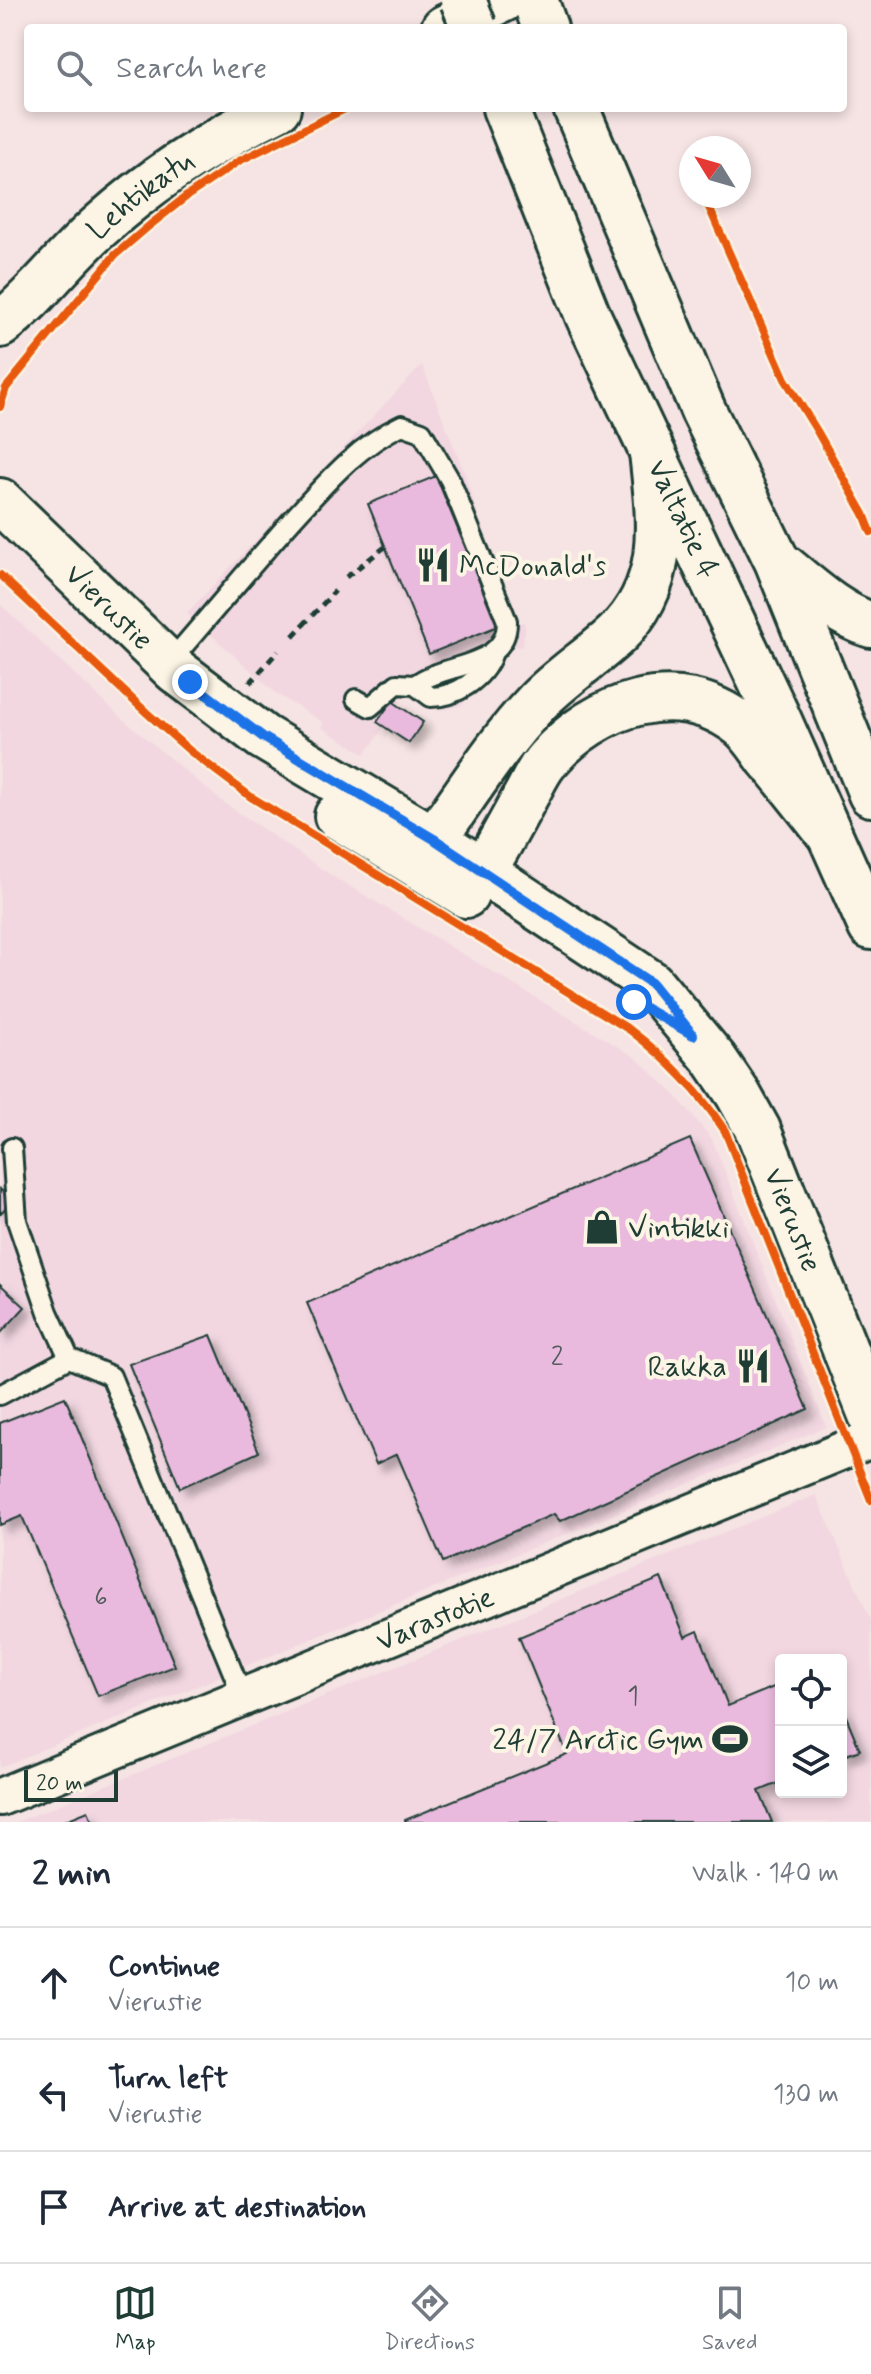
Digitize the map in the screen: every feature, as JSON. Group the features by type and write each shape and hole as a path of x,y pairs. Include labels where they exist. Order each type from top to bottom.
{"main road":[{"path":"463,0 472,24"},
{"path":"452,24 502,0"},
{"path":"535,0 544,24"},
{"name":"Lehtikatu","path":"0,348 11,317 99,226 172,167 232,130 270,112"},
{"path":"578,112 703,410 777,561 871,794"},
{"name":"Valtatie 4","path":"508,116 588,316 691,530 871,927"},
{"path":"652,452 659,546 645,596 616,635 552,686 523,717 437,859 484,871 545,762 569,738 599,718 623,706 649,700 695,701 719,711 743,727 829,834"},
{"name":"Vierustie","path":"0,501 168,664 263,737 634,1002 693,1035"},
{"name":"Vierustie","path":"0,537 114,649 220,740 273,777 437,859"},
{"path":"777,561 834,606 857,621 871,625"},
{"name":"Vierustie","path":"484,871 651,983 722,1071 758,1130 871,1415"}],"street":[{"name":"Varastotie","path":"0,1797 871,1439"}],"lane":[{"path":"168,664 300,512 358,452 402,425 422,432 450,480 507,621 507,629 483,671 463,688 448,695 431,697 415,685 397,684 370,707 356,699"},
{"path":"12,1148 17,1221 48,1312 69,1358 111,1376 243,1697"},
{"path":"0,1395 69,1358"}],"path":[{"path":"346,577 385,547"},
{"path":"293,636 335,591"},
{"path":"256,675 278,651"}],"shaded area":[{"path":"422,365 466,477 486,541 518,623 524,622 525,630 522,647 513,645 462,705 446,709 406,696 397,697 402,701 399,705 392,701 378,722 384,727 365,754 321,727 324,723 277,694 187,613"},
{"path":"0,604 119,716 220,800 329,874 635,1057 675,1095 712,1139 826,1427 0,1767"},
{"path":"816,1495 871,1621 871,1822 17,1822"}],"building":[{"name":"McDonald's","path":"436,476 498,626 429,654 368,504"},
{"path":"392,701 423,722 409,743 377,722"},
{"path":"690,1139 808,1409 560,1521 554,1514 443,1562 397,1454 376,1464 307,1303"},
{"path":"0,1189 12,1201 0,1214"},
{"path":"0,1284 25,1307 0,1334"},
{"path":"211,1335 259,1452 180,1488 129,1364"},
{"path":"65,1397 175,1666 98,1696 22,1516 0,1525 0,1423"},
{"path":"661,1578 685,1637 698,1631 728,1706 775,1686 775,1784 759,1791 772,1822 406,1822 567,1754 519,1637"},
{"path":"847,1719 860,1750 847,1755"},
{"path":"88,1811 93,1822 61,1822"}],"cycle path":[{"path":"0,407 6,388 115,255 187,196 239,161 339,112"},
{"path":"709,208 785,379 864,514 871,532"},
{"path":"0,575 147,713 190,751 251,797 630,1030 682,1076 725,1131 871,1500"}],"place":[{"name":"McDonald's","path":"433,565"},
{"name":"Vintikki","path":"602,1227"},
{"name":"Rakka","path":"753,1366"},
{"name":"24/7 Arctic Gym","path":"730,1739"}],"route":[{"path":"190,682 263,737 434,839 651,983 693,1035 634,1002"}]}
